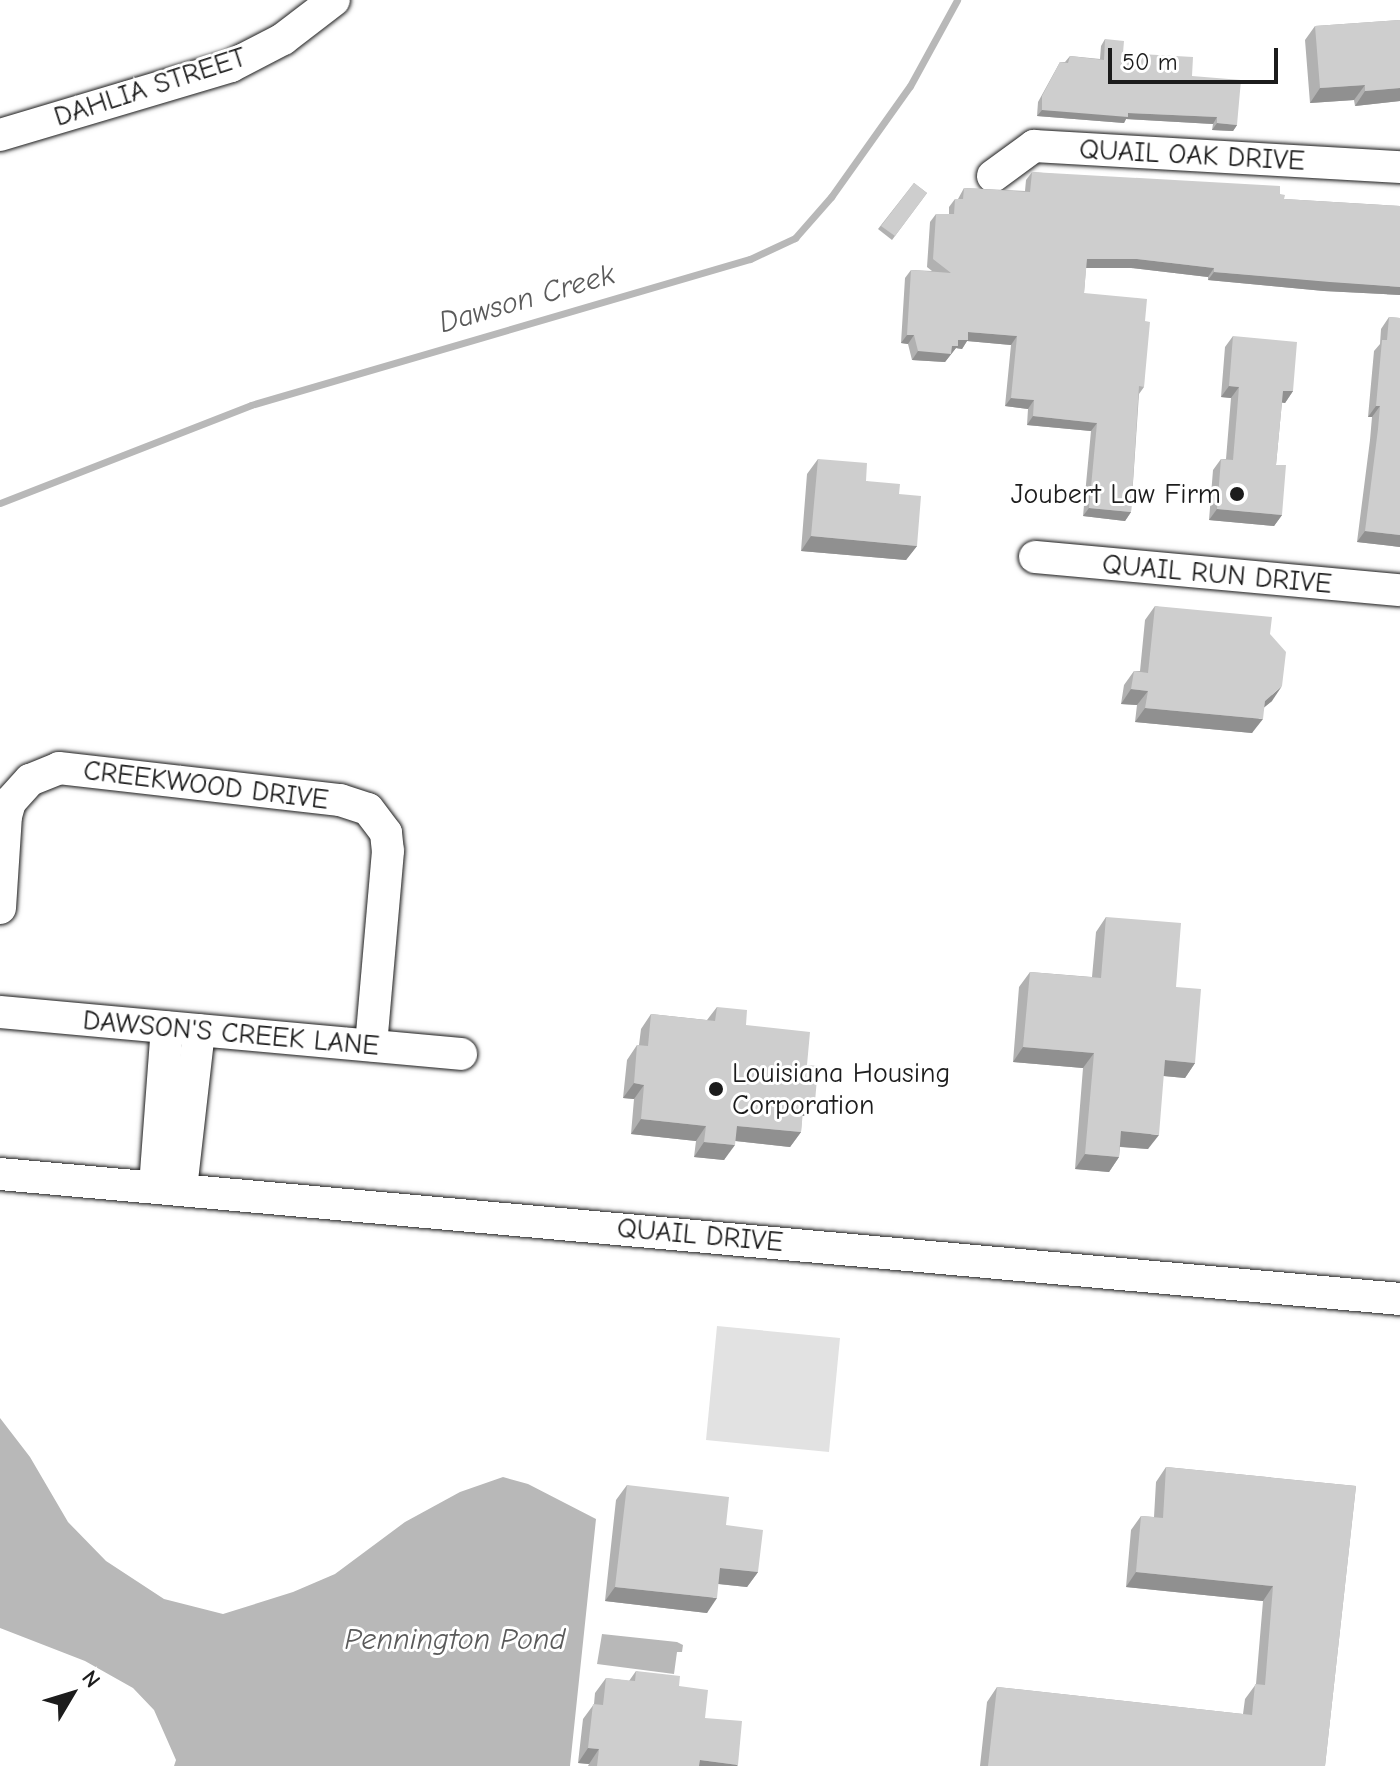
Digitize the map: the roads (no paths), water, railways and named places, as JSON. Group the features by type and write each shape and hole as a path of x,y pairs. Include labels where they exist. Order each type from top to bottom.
{"street":[{"name":"DAHLIA STREET","path":"0,135 231,66 283,39 322,6"},
{"name":"QUAIL OAK DRIVE","path":"993,176 1034,146 1400,167"},
{"name":"QUAIL RUN DRIVE","path":"1035,557 1400,590"},
{"name":"CREEKWOOD DRIVE","path":"0,908 6,816 10,802 30,780 59,768 340,800 368,809 380,820 386,833 388,851 371,1045"},
{"name":"DAWSON'S CREEK LANE","path":"0,1012 461,1054"},
{"path":"167,1027 168,1187"},
{"path":"168,1187 199,1030"},
{"name":"QUAIL DRIVE","path":"0,1174 1400,1299"}],"water":[{"name":"Pennington Pond","path":"0,1418 30,1457 68,1522 106,1561 164,1599 223,1614 293,1592 335,1574 405,1522 460,1492 503,1477 528,1484 596,1519 570,1766 174,1766 176,1760 154,1710 133,1688 85,1661 0,1628"},
{"path":"602,1634 683,1645 682,1652 677,1652 674,1674 597,1664"}],"waterway":[{"name":"Dawson Creek","path":"0,503 251,405 750,259 795,238 831,197 910,86 957,0"}],"place":[{"name":"Joubert Law Firm","path":"1237,494"},
{"name":"Louisiana Housing Corporation","path":"716,1089"}]}
